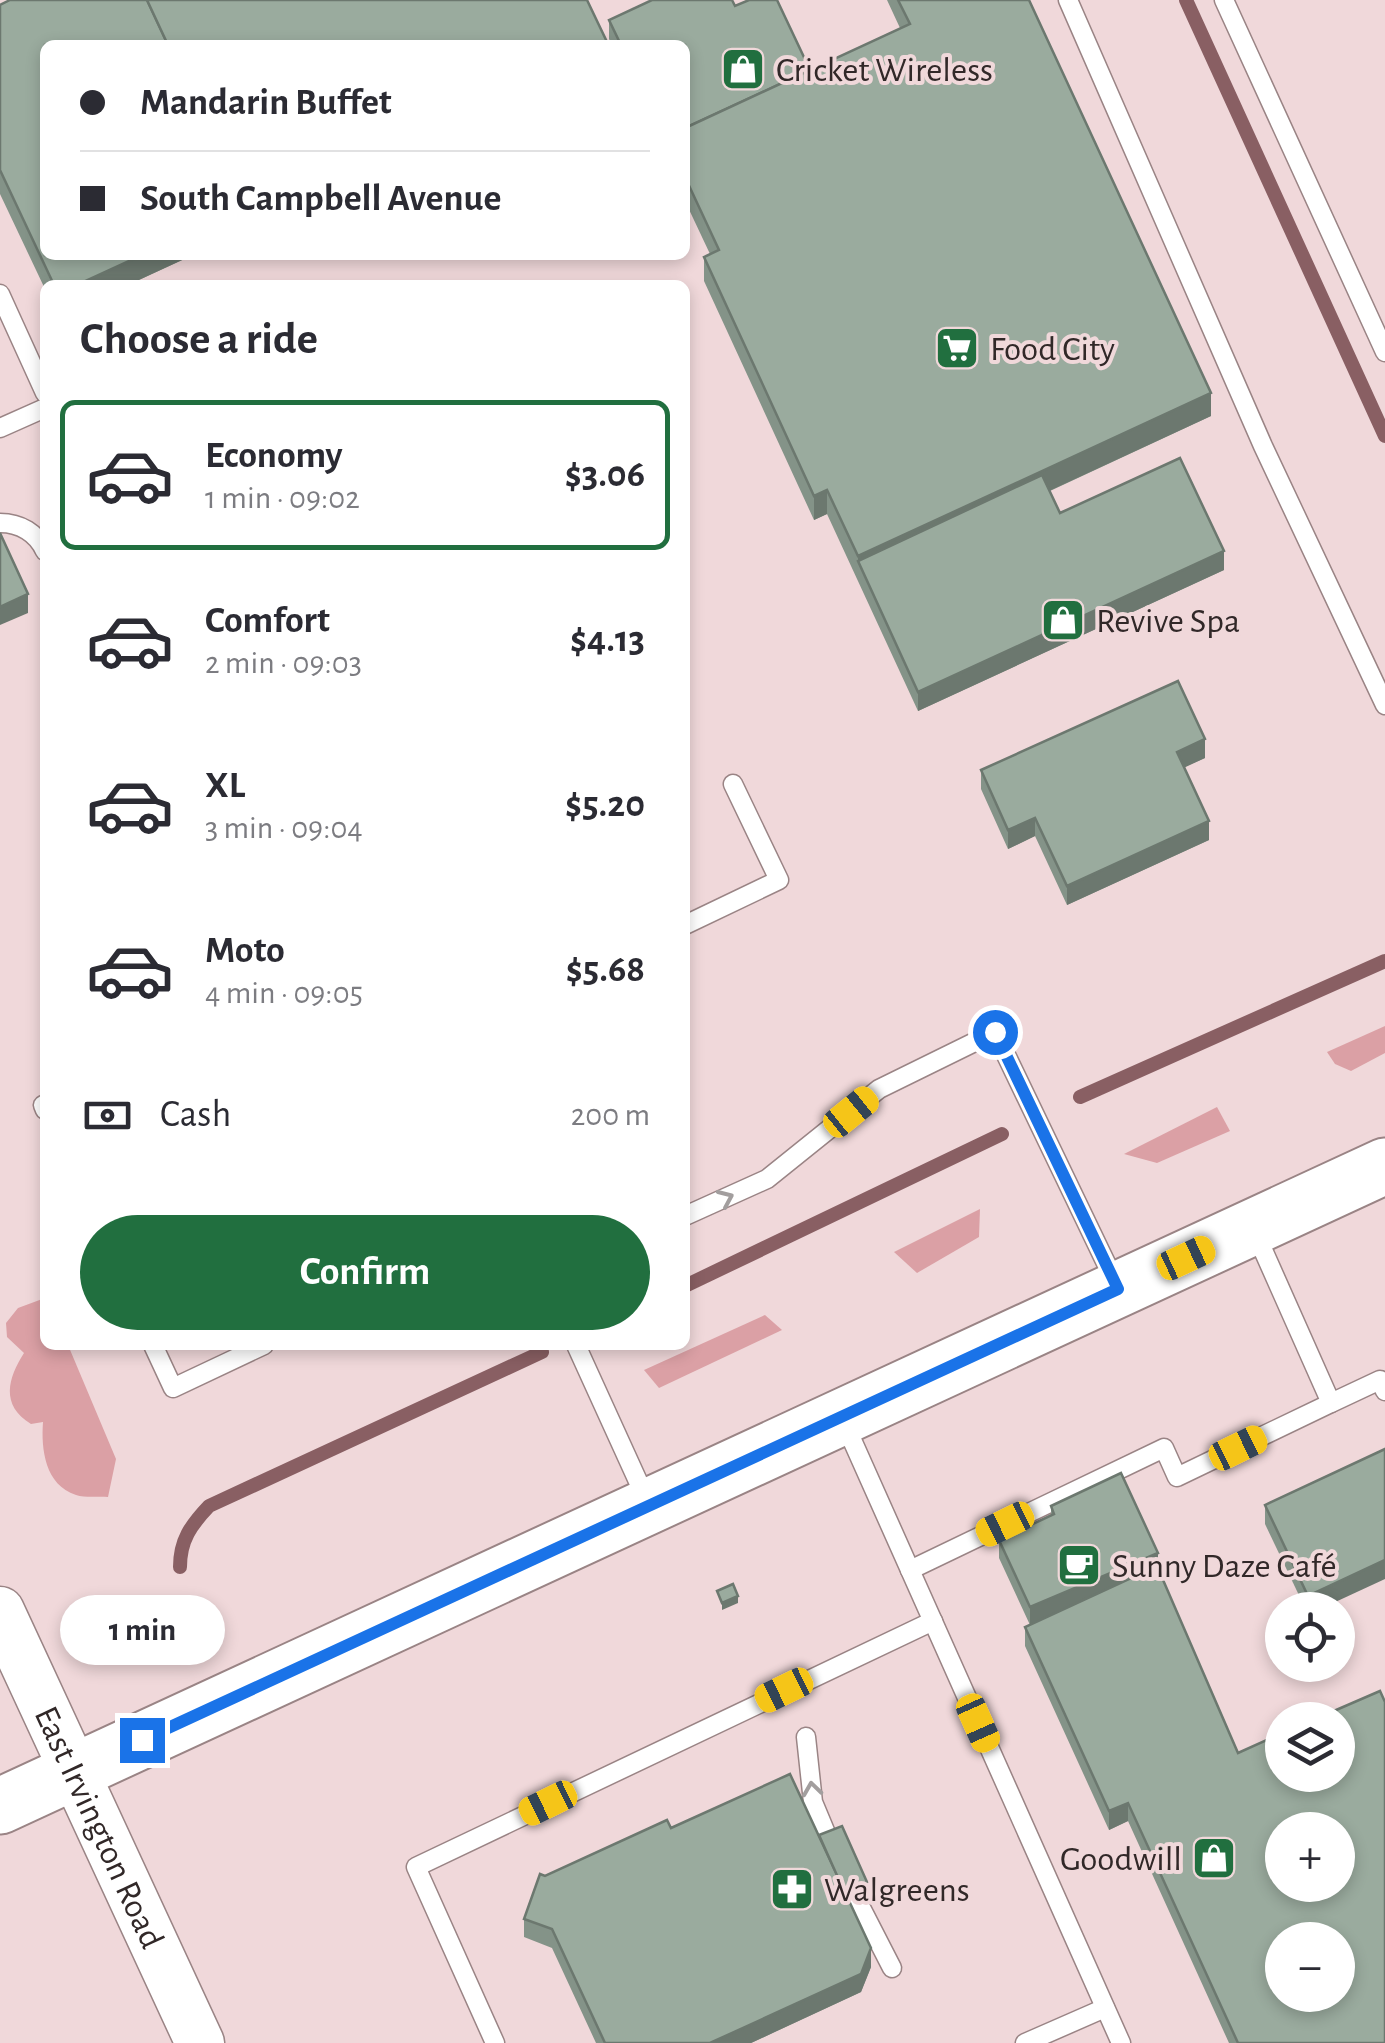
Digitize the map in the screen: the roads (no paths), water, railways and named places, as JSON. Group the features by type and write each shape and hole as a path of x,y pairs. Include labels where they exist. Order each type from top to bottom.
{"main road":[{"path":"0,1806 1385,1166"},
{"name":"East Irvington Road","path":"0,1611 200,2043"}],"lane":[{"path":"1068,0 1263,446 1385,705"},
{"path":"1224,0 1385,352"},
{"path":"0,294 40,382"},
{"path":"0,428 40,410"},
{"path":"0,523 16,523 40,541"},
{"path":"690,923 779,880 733,784"},
{"path":"690,1214 767,1179 879,1089 995,1032 1118,1289"},
{"path":"1253,1226 1331,1403"},
{"path":"156,1350 173,1388 253,1350"},
{"path":"578,1350 649,1506"},
{"path":"910,1570 1164,1448 1176,1478 1380,1380 1385,1391"},
{"path":"842,1417 1121,2043"},
{"path":"496,2043 416,1867 933,1621"},
{"path":"806,1737 812,1802 828,1838"},
{"path":"854,1894 892,1968"},
{"path":"1024,2043 1106,2008"}],"waterway":[{"path":"1186,0 1385,436"},
{"path":"1080,1097 1385,961"},
{"path":"690,1284 1002,1134"},
{"path":"180,1567 188,1534 209,1506 542,1352"}],"place":[{"name":"Cricket Wireless","path":"743,69"},
{"name":"Food City","path":"957,348"},
{"name":"Revive Spa","path":"1063,620"},
{"name":"Sunny Daze Café","path":"1079,1565"},
{"name":"Goodwill","path":"1214,1858"},
{"name":"Walgreens","path":"792,1889"}]}
